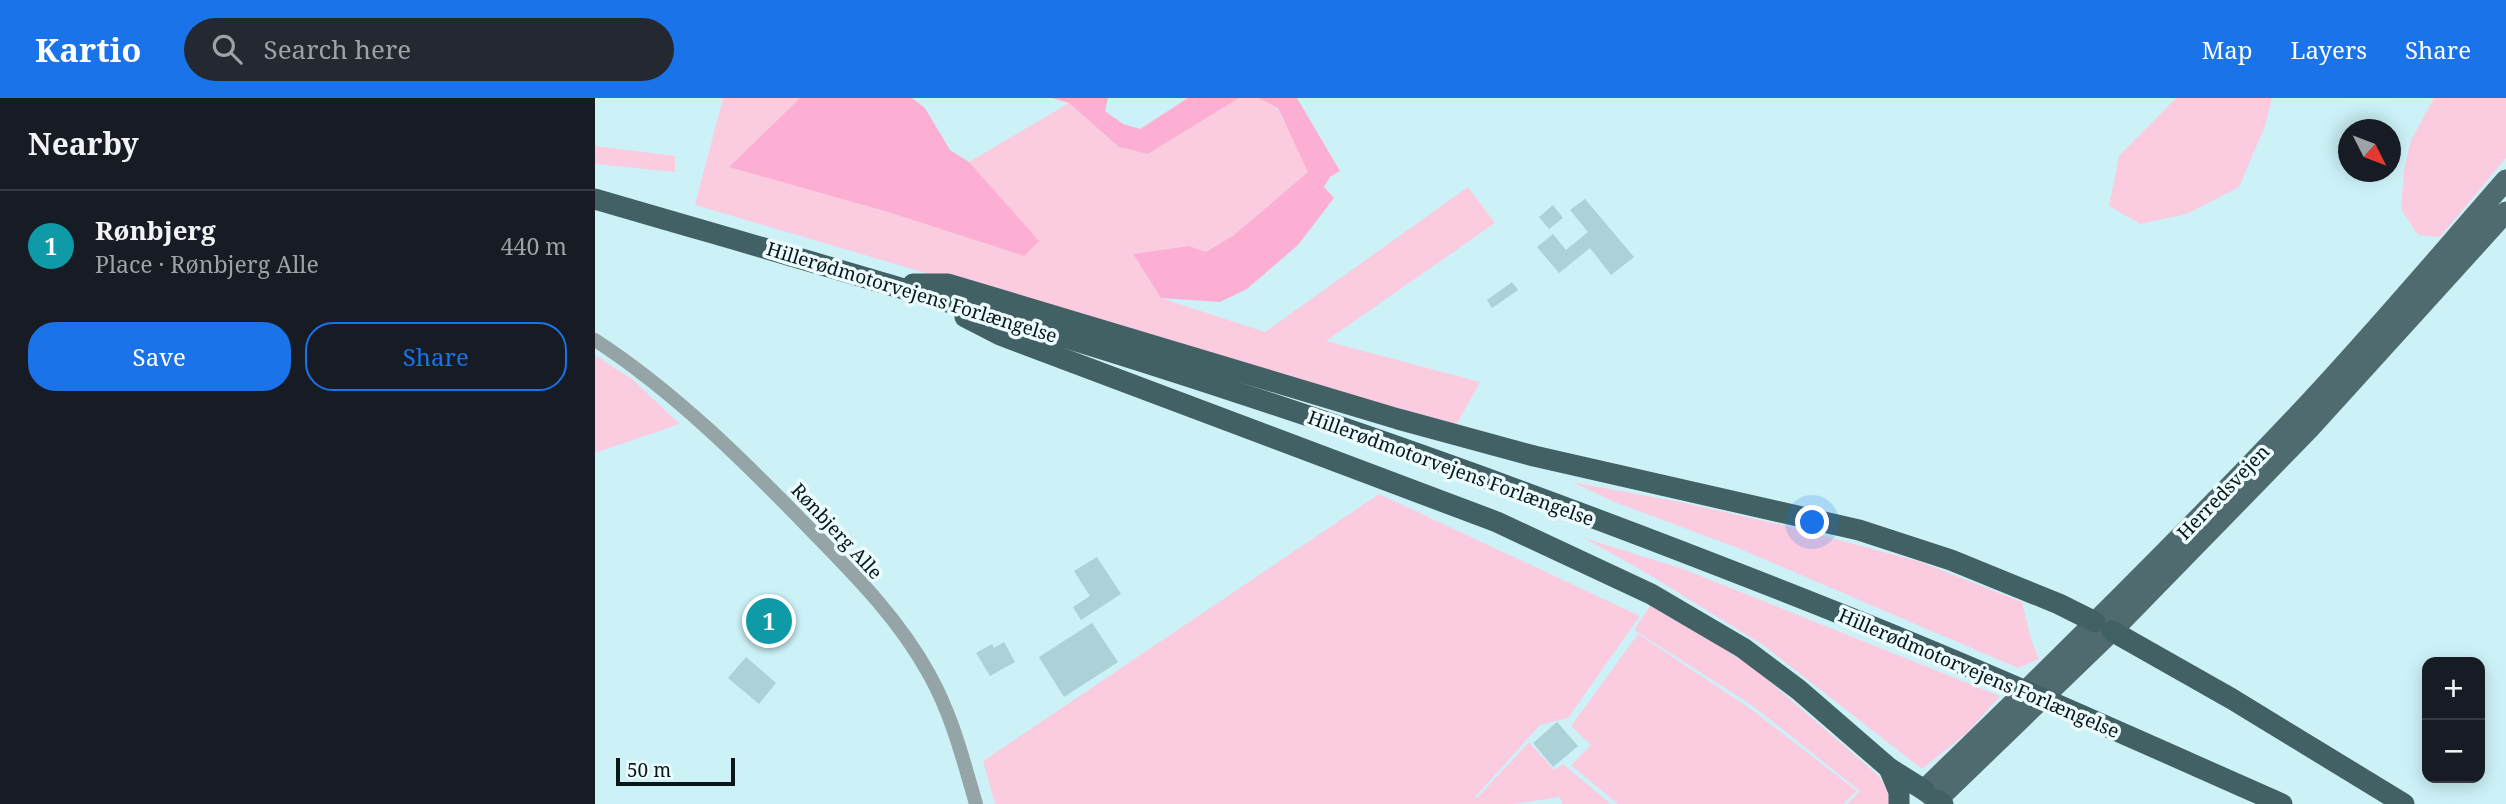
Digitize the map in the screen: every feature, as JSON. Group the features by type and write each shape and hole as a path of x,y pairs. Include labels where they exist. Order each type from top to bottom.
{"highway":[{"name":"Hillerødmotorvejens Forlængelse","path":"595,199 923,294 1245,394 1576,512 1855,620 2070,710 2282,804"},
{"path":"888,284 948,284 1385,415 1522,453 1859,530 1951,560 2059,604 2104,627 2232,699 2404,804"},
{"path":"923,294 1000,335 1497,522 1651,594 1743,648 1799,690 1889,768 1935,798"},
{"path":"1889,768 1899,792 1899,804"}],"main road":[{"name":"Herredsvejen","path":"2104,627 2369,337 2506,180"},
{"name":"Herredsvejen","path":"1935,798 1983,732 2083,647 2309,429 2506,212"},
{"name":"Herredsvejen","path":"1935,798 2006,733 2083,647"}],"street":[{"name":"Rønbjerg Alle","path":"595,340 665,392 751,468 850,570 897,625 929,674 952,721 976,804"}],"shaded area":[{"path":"723,98 800,98 730,166 888,212 1024,256 1038,241 969,162 1069,103 1119,147 1148,154 1239,98 1258,98 1277,108 1309,171 1234,235 1206,252 1189,246 1133,254 1161,298 1265,332 1468,187 1495,223 1326,341 1480,382 1454,429 695,205"},
{"path":"800,98 912,98 925,108 950,150 969,162 1039,241 1024,256 888,212 729,167"},
{"path":"1052,98 1108,98 1105,111 1123,124 1140,129 1188,98 1239,98 1148,154 1119,147 1069,103"},
{"path":"1258,98 1297,98 1340,171 1330,177 1324,187 1334,198 1298,245 1247,289 1220,302 1161,298 1133,254 1189,246 1206,252 1234,235 1308,172 1278,108"},
{"path":"2176,98 2272,98 2265,126 2239,187 2187,214 2140,224 2109,206 2119,156"},
{"path":"2434,98 2506,98 2506,158 2440,237 2418,235 2401,209 2404,171 2411,140"},
{"path":"595,146 675,156 675,172 595,164"},
{"path":"595,355 632,379 680,424 595,453"},
{"path":"1572,482 1787,526 1921,562 2022,602 2039,659 2018,668 1738,548 1614,502"},
{"path":"1379,494 1640,616 1568,718 1540,725 1475,797 1477,798 1529,742 1554,770 1563,764 1611,804 1562,804 1560,797 1514,804 995,804 983,761"},
{"path":"1584,538 1683,569 2000,696 1967,733 1922,769 1763,645"},
{"path":"1652,603 1755,669 1878,775 1888,791 1890,804 1847,804 1860,791 1753,706 1634,630"},
{"path":"1638,634 1751,709 1857,791 1843,804 1618,804 1571,765 1591,745 1571,726"}],"building":[{"path":"1585,199 1634,257 1611,275 1590,248 1559,273 1537,247 1553,234 1566,250 1588,232 1570,210"},
{"path":"1553,205 1563,218 1549,229 1539,217"},
{"path":"1512,282 1518,290 1492,308 1487,300"},
{"path":"1097,557 1121,594 1081,620 1073,607 1090,596 1074,571"},
{"path":"768,601 794,628 779,645 767,635 759,644 743,631"},
{"path":"1092,623 1118,662 1064,697 1039,657"},
{"path":"1004,642 1015,662 990,676 976,653 992,644 994,648"},
{"path":"746,657 776,683 759,704 728,678"},
{"path":"1557,722 1578,746 1553,767 1533,743"}],"place":[{"name":"Rønbjerg","path":"769,621"}]}
